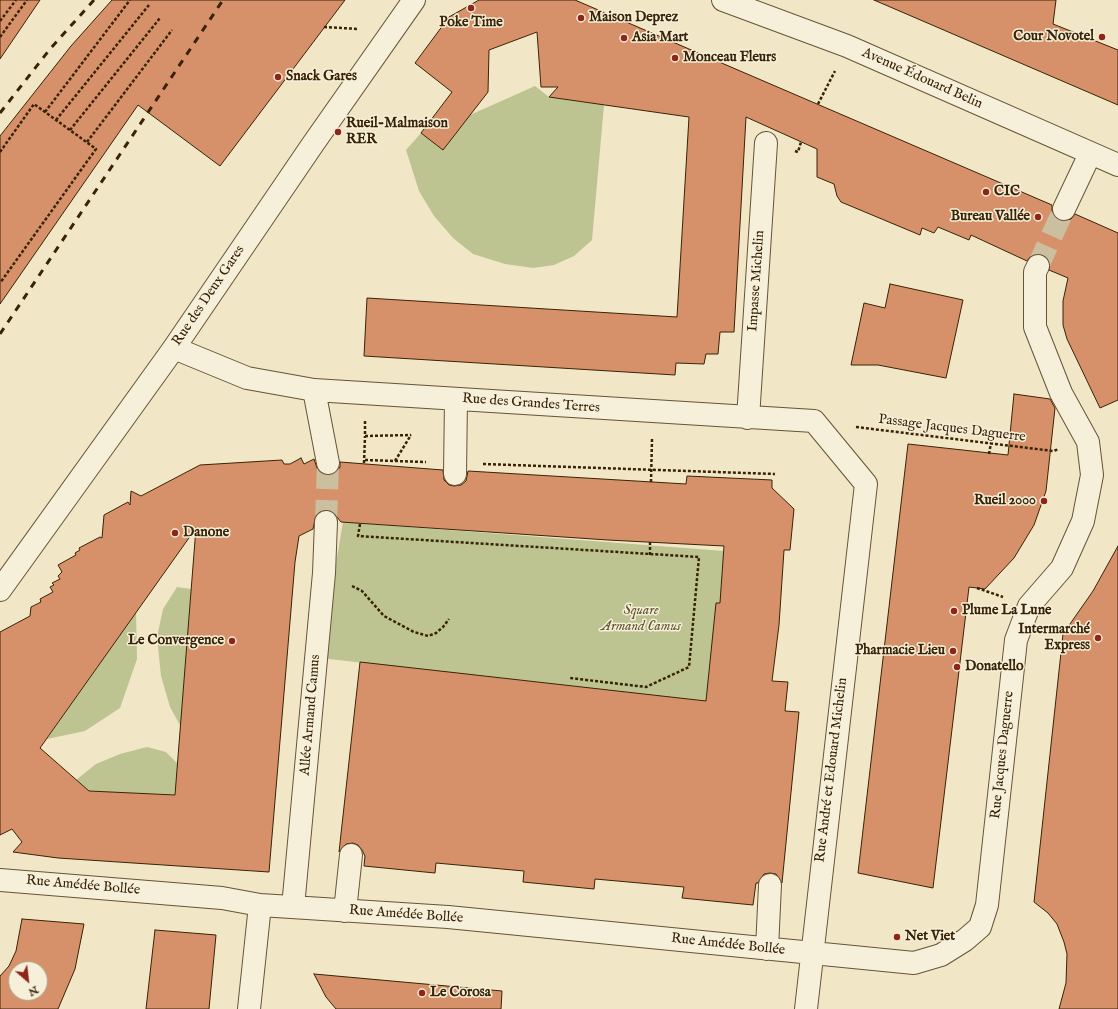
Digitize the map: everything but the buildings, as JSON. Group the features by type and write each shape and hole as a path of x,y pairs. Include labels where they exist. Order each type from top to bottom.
{"street":[{"name":"Rue des Deux Gares","path":"0,590 174,348 313,144 414,0"},
{"name":"Avenue Édouard Belin","path":"723,0 847,46 1118,166"},
{"name":"Impasse Michelin","path":"748,418 766,143"},
{"path":"1064,209 1090,154"},
{"name":"Rue Jacques Daguerre","path":"811,954 914,963 941,955 965,940 980,927 987,905 1016,640 1029,606 1062,568 1083,521 1092,475 1088,442 1061,393 1035,327 1035,272 1038,266"},
{"name":"Rue des Grandes Terres","path":"174,348 247,378 314,390 814,421"},
{"path":"314,390 328,463"},
{"path":"455,474 456,399"},
{"name":"Rue André et Edouard Michelin","path":"806,1009 811,954 866,484 814,421"},
{"name":"Allée Armand Camus","path":"293,908 324,573 326,522"},
{"path":"345,911 351,855"},
{"name":"Rue Amédée Bollée","path":"0,880 222,898 260,905 293,908 448,917 811,954"},
{"path":"767,949 770,885"},
{"path":"249,1009 260,905"}],"path":[{"path":"0,21 16,0"},
{"path":"0,37 27,0"},
{"path":"45,112 130,0"},
{"path":"56,120 150,5"},
{"path":"70,130 160,18"},
{"path":"324,27 362,30"},
{"path":"87,142 172,30"},
{"path":"818,104 847,46"},
{"path":"0,152 34,104 96,149 0,283"},
{"path":"798,152 801,142"},
{"path":"364,393 365,462 434,462"},
{"path":"651,482 653,412"},
{"name":"Passage Jacques Daguerre","path":"814,421 1053,451 1088,442"},
{"path":"365,436 411,435 396,461"},
{"path":"990,454 991,443"},
{"path":"481,464 651,471 775,474"},
{"path":"360,524 358,536 699,557 689,667 646,687 570,678"},
{"path":"650,542 650,555"},
{"path":"324,573 362,591 384,616 414,632 428,636 443,627 448,619"}],"green space":[{"path":"535,86 549,97 604,105 592,240 574,256 554,265 533,268 505,264 473,254 453,238 434,216 419,191 406,150 421,133 443,149 470,115"},
{"name":"Square Armand Camus","path":"343,522 724,551 713,702 320,658"},
{"path":"177,587 191,589 181,727 170,707 161,676 157,637 163,609"},
{"path":"136,612 137,659 120,708 85,731 47,739"},
{"path":"147,747 166,752 178,764 175,795 88,791 76,780 96,764 120,754"}],"tunnel":[{"path":"1038,266 1064,209"},
{"path":"326,522 328,463"}],"railway":[{"path":"0,113 50,49 94,0"},
{"path":"0,334 223,0"}],"place":[{"name":"Poke Time","path":"471,8"},
{"name":"Maison Deprez","path":"581,18"},
{"name":"Cour Novotel","path":"1102,37"},
{"name":"Asia Mart","path":"624,38"},
{"name":"Monceau Fleurs","path":"675,58"},
{"name":"Snack Gares","path":"278,77"},
{"name":"Rueil-Malmaison RER","path":"338,132"},
{"name":"CIC","path":"986,192"},
{"name":"Bureau Vallée","path":"1038,217"},
{"name":"Rueil 2000","path":"1044,501"},
{"name":"Danone","path":"175,533"},
{"name":"Plume La Lune","path":"954,611"},
{"name":"Intermarché Express","path":"1098,638"},
{"name":"Le Convergence","path":"232,641"},
{"name":"Pharmacie Lieu","path":"953,651"},
{"name":"Donatello","path":"957,667"},
{"name":"Net Viet","path":"897,937"},
{"name":"Le Corosa","path":"422,993"}]}
